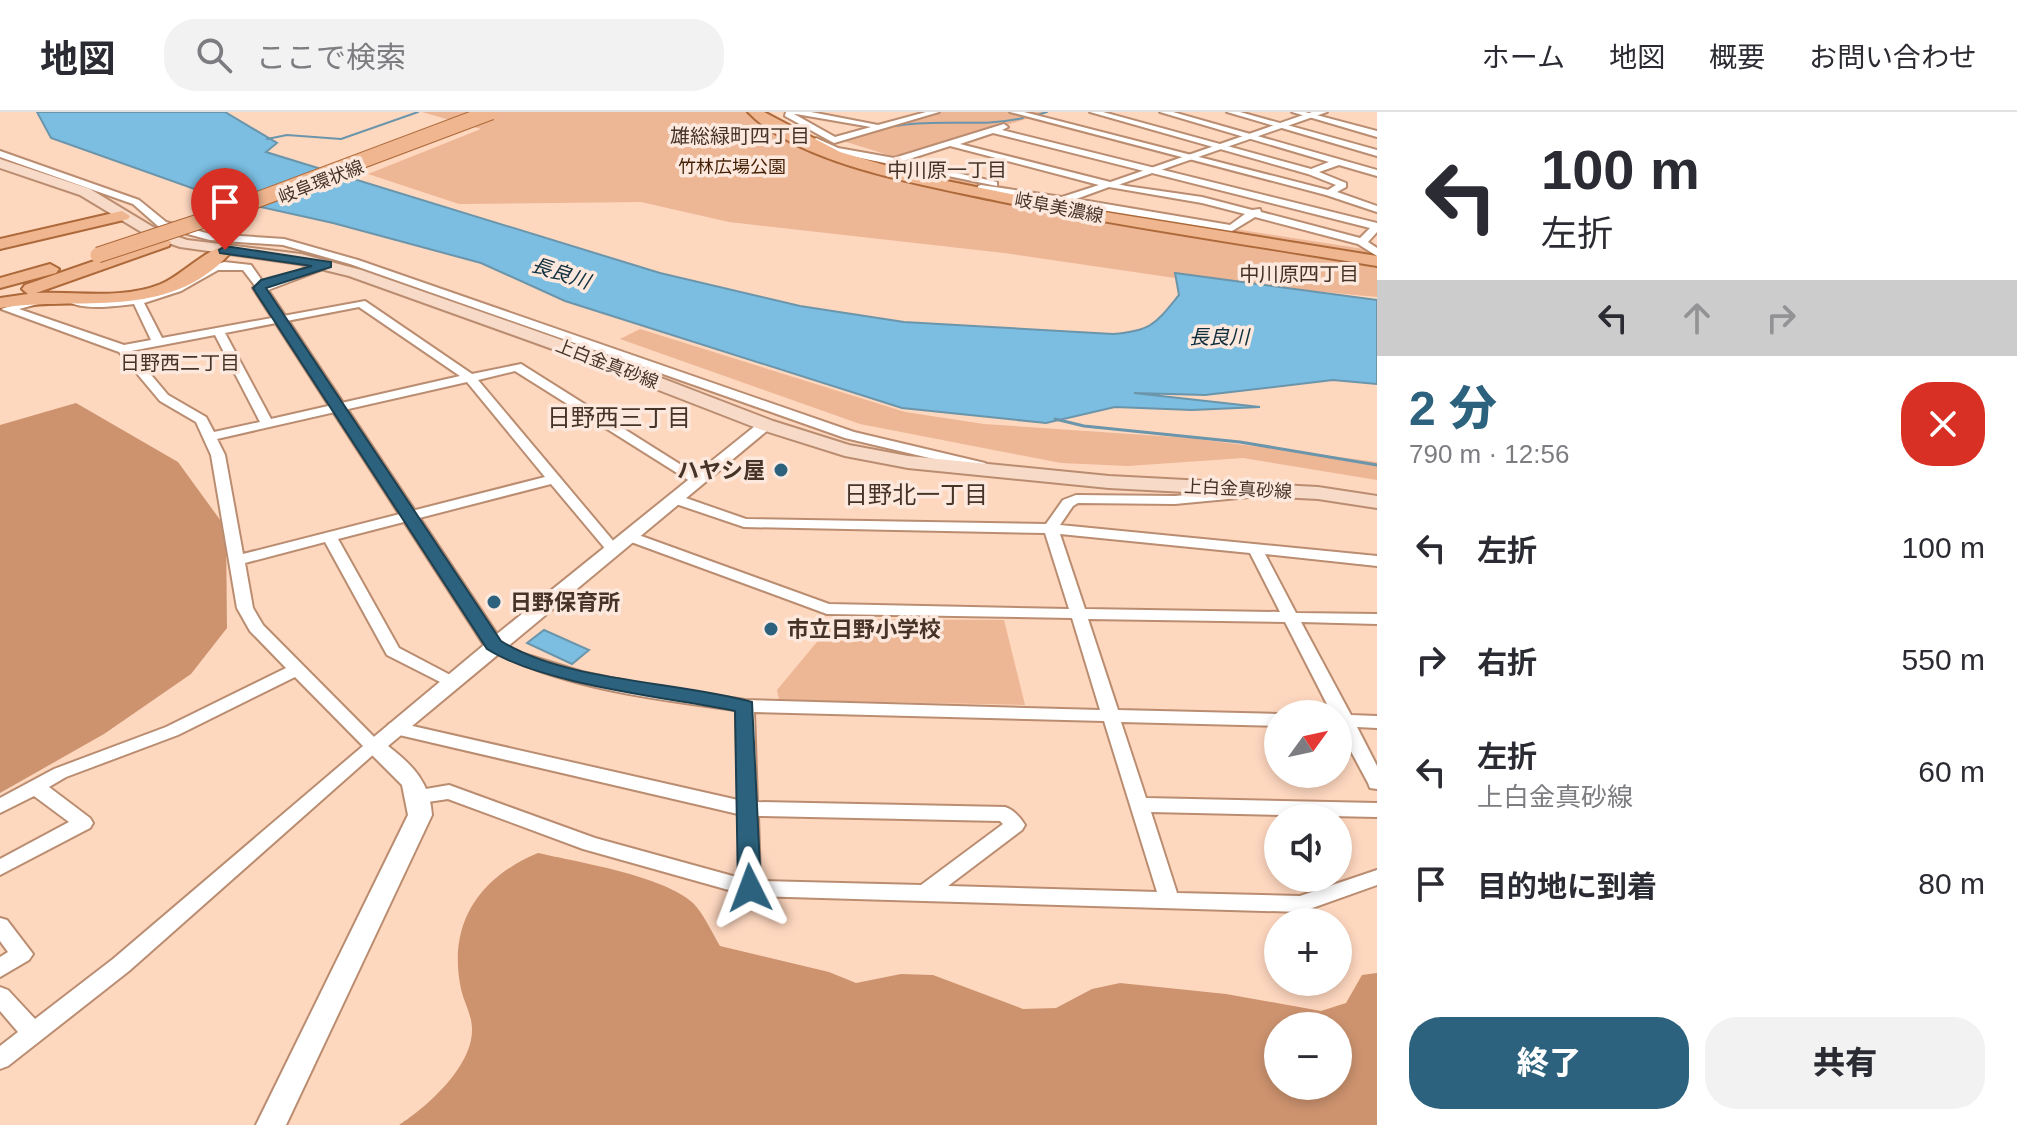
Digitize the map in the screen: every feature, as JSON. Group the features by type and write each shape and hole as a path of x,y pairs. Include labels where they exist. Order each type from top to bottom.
{"main road":[{"name":"岐阜環状線","path":"0,283 98,255 491,112"},
{"name":"岐阜環状線","path":"2,304 506,112"},
{"name":"岐阜美濃線","path":"755,112 784,132 854,161 925,180 1113,218 1377,261"},
{"name":"上白金真砂線","path":"0,163 85,192 122,216 175,240 327,265 564,347 766,425 845,450 908,462 1109,482 1275,490 1377,502"},
{"path":"0,246 122,216"},
{"path":"93,296 88,284 95,274 163,242"},
{"path":"2,304 46,296 140,298 173,285 225,250"},
{"path":"0,265 41,267 98,255"}],"street":[{"path":"884,127 794,112 788,114 835,145 932,178 1232,228 1294,184"},
{"path":"893,112 913,118"},
{"path":"835,145 935,112"},
{"path":"1014,112 1329,193 1377,209"},
{"path":"896,160 1056,112"},
{"path":"1094,112 1311,172 1343,185 1329,193"},
{"path":"1164,112 1377,173"},
{"path":"1231,112 1377,153"},
{"path":"1296,112 1377,134"},
{"path":"784,132 1067,199 1322,112"},
{"path":"994,131 1377,226 1362,242"},
{"path":"951,144 1108,185 1202,200 1362,242 1377,253"},
{"path":"0,154 136,202 162,224 210,237 284,242 354,262 850,435 992,469"},
{"path":"1311,172 1338,162"},
{"path":"2,304 53,299 107,304 169,293 205,271 228,264 247,267 494,645 518,660 560,671 745,706 1264,720"},
{"path":"260,285 327,265"},
{"path":"140,298 158,342"},
{"path":"123,349 361,303 470,378 613,549"},
{"path":"2,304 123,349 164,398 201,420 218,455 245,608 256,628 374,746 407,774 421,796 420,815 271,1125"},
{"path":"218,330 267,423"},
{"path":"210,437 517,367 698,480"},
{"path":"0,1059 121,965 494,645 766,425"},
{"path":"237,560 553,479"},
{"path":"1051,528 1068,503 1076,499 1175,500 1275,490"},
{"path":"675,499 744,523 1051,528 1377,561"},
{"path":"1051,528 1169,899"},
{"path":"329,536 393,651 450,682"},
{"path":"628,536 827,609 1377,619"},
{"path":"1255,549 1292,617 1331,700"},
{"path":"0,806 34,786 172,731 298,669"},
{"path":"745,706 750,888"},
{"path":"1352,721 1377,722"},
{"path":"395,728 746,809 1005,814 1015,825 925,893"},
{"path":"1352,740 1377,783"},
{"path":"0,868 83,823 34,786"},
{"path":"421,796 449,792 590,844 750,888 1301,904 1377,877"},
{"path":"1138,805 1377,810"},
{"path":"0,926 22,954 0,968"},
{"path":"0,996 32,1032"}],"green space":[{"name":"竹林広場公園","path":"422,112 746,112 827,156 1173,231 1377,268 1377,297 1175,278 1004,253 729,222 641,202 459,204 368,174 481,129"},
{"path":"942,112 1049,112 898,158 843,141"},
{"path":"856,155 1137,214 1377,251 1377,257 1036,202 871,164"},
{"path":"640,329 905,412 984,424 1189,438 1377,462 1377,480 1243,458 1128,466 1061,463 860,424 620,339"},
{"path":"836,619 1004,620 1025,705 779,700 777,690"}],"shaded area":[{"path":"76,403 178,462 226,528 227,628 191,674 104,734 0,793 0,425"},
{"path":"538,853 620,871 680,893 693,903 720,946 829,972 856,983 901,974 933,975 1023,1009 1056,1008 1092,989 1120,983 1226,994 1321,1011 1346,1003 1362,975 1377,973 1377,1125 399,1125 446,1085 465,1058 472,1030 461,989 459,943 472,905 500,875"}],"water":[{"name":"長良川","path":"37,112 225,112 277,143 266,152 660,273 800,306 904,322 1126,333 1152,324 1179,295 1175,273 1377,300 1377,384 1333,380 1205,395 1134,393 1260,407 1192,410 1115,407 1046,423 902,408 565,301 481,263 333,223 220,198 51,138"},
{"path":"544,630 589,650 572,664 527,643"}],"waterway":[{"path":"267,139 287,135 341,139 418,112"},
{"path":"1034,116 1047,112"},
{"path":"896,126 1023,118"},
{"path":"1055,419 1084,426 1240,442 1377,465"}],"place":[{"name":"ハヤシ屋","path":"781,470"},
{"name":"日野保育所","path":"494,602"},
{"name":"市立日野小学校","path":"771,629"}],"district":[{"name":"雄総緑町四丁目","path":"740,136"},
{"name":"中川原一丁目","path":"947,170"},
{"name":"中川原四丁目","path":"1299,274"},
{"name":"日野西二丁目","path":"180,363"},
{"name":"日野西三丁目","path":"619,417"},
{"name":"日野北一丁目","path":"916,494"}],"route":[{"path":"225,250 276,255 327,265 307,274 265,283 260,288 494,645 518,660 560,671 693,699 745,706 750,888"}]}
